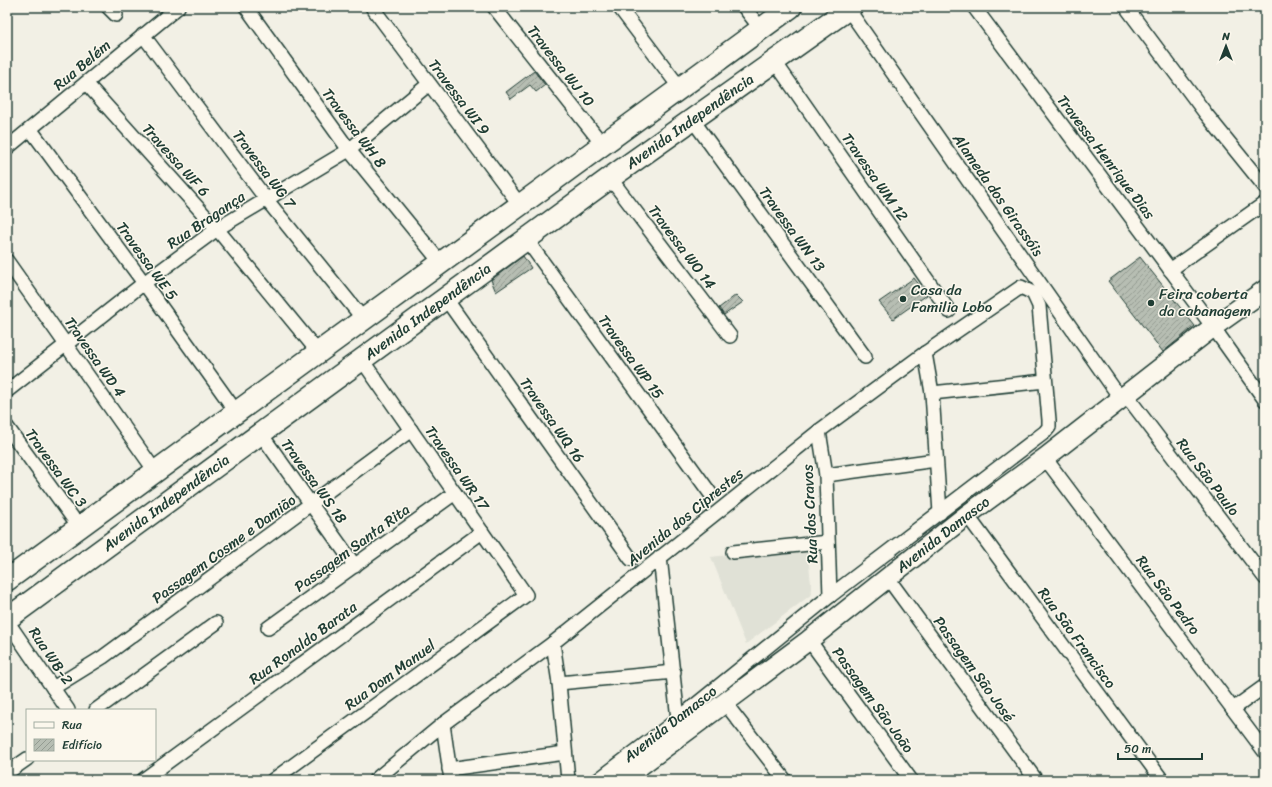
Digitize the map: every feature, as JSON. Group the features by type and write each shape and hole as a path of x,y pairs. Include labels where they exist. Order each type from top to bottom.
{"main road":[{"name":"Avenida Independência","path":"7,580 791,7"},
{"name":"Avenida Independência","path":"7,620 610,178 850,8"}],"street":[{"name":"Rua Belém","path":"7,148 31,130 178,7"},
{"name":"Travessa WH 8","path":"246,7 349,150 441,263"},
{"name":"Travessa WI 9","path":"372,7 520,205"},
{"name":"Travessa WJ 10","path":"494,7 603,145"},
{"path":"619,7 680,88"},
{"path":"744,7 761,29"},
{"name":"Travessa Henrique Dias","path":"974,7 1213,327 1265,400"},
{"path":"1126,7 1206,114 1265,187"},
{"name":"Alameda dos Girassóis","path":"850,8 1123,397"},
{"name":"Travessa WG 7","path":"143,35 266,199 364,320"},
{"name":"Travessa WM 12","path":"775,62 949,311"},
{"name":"Travessa WF 6","path":"86,83 217,230 318,352"},
{"name":"Rua Bragança","path":"7,391 144,283 217,230 349,150 429,84"},
{"name":"Travessa WN 13","path":"692,119 865,357"},
{"name":"Travessa WE 5","path":"31,130 144,283 237,413"},
{"name":"Travessa WO 14","path":"610,178 730,336"},
{"path":"1170,270 1265,203"},
{"name":"Travessa WP 15","path":"526,239 710,493"},
{"name":"Travessa WD 4","path":"7,261 67,344 155,471"},
{"name":"Avenida dos Ciprestes","path":"375,780 444,724 553,643 819,431 925,352 1021,286 1033,293 1038,306 1045,381"},
{"name":"Avenida Damasco","path":"621,780 809,640 967,515 1045,458 1213,327 1265,290"},
{"name":"Travessa WQ 16","path":"446,299 631,559"},
{"path":"925,352 932,393 940,513"},
{"name":"Travessa WR 17","path":"362,360 526,595"},
{"path":"932,393 1045,381"},
{"name":"Avenida Damasco","path":"598,780 678,719 830,596 1045,432 1049,427 1049,420 1045,381"},
{"name":"Rua São Paulo","path":"1123,397 1265,578"},
{"name":"Travessa WC 3","path":"7,427 80,528"},
{"name":"Passagem Cosme e Damião","path":"53,688 103,657 312,505 411,430"},
{"name":"Rua dos Cravos","path":"819,431 826,475 830,596"},
{"name":"Travessa WS 18","path":"261,434 354,566"},
{"name":"Rua São Pedro","path":"1045,458 1265,752"},
{"path":"826,475 936,460"},
{"name":"Passagem Santa Rita","path":"268,628 455,493"},
{"name":"Rua São Francisco","path":"967,515 1162,780"},
{"name":"Rua Ronaldo Barata","path":"143,780 482,532"},
{"path":"733,552 828,542"},
{"path":"660,557 674,672 678,719"},
{"name":"Passagem São José","path":"887,577 1036,780"},
{"name":"Rua Dom Manuel","path":"273,780 526,595"},
{"name":"Rua WB-2","path":"7,620 67,709"},
{"path":"97,709 216,623"},
{"name":"Passagem São João","path":"809,640 911,780"},
{"path":"553,643 559,683 568,780"},
{"path":"559,683 674,672"},
{"path":"1233,709 1265,686"},
{"path":"725,702 785,780"},
{"path":"444,724 450,774 565,753"},
{"path":"7,773 26,760"}],"shaded area":[{"path":"807,545 812,594 746,644 711,557"}],"building":[{"path":"534,71 545,85 536,92 530,85 511,99 506,92"},
{"path":"523,256 531,268 496,292 491,280"},
{"name":"Feira coberta da cabanagem","path":"1140,257 1195,326 1163,352 1108,281"},
{"name":"Casa da Familia Lobo","path":"914,278 927,295 893,319 879,302"},
{"path":"736,295 743,302 724,315 719,308"}],"place":[{"name":"Casa da Familia Lobo","path":"903,299"},
{"name":"Feira coberta da cabanagem","path":"1151,303"}]}
